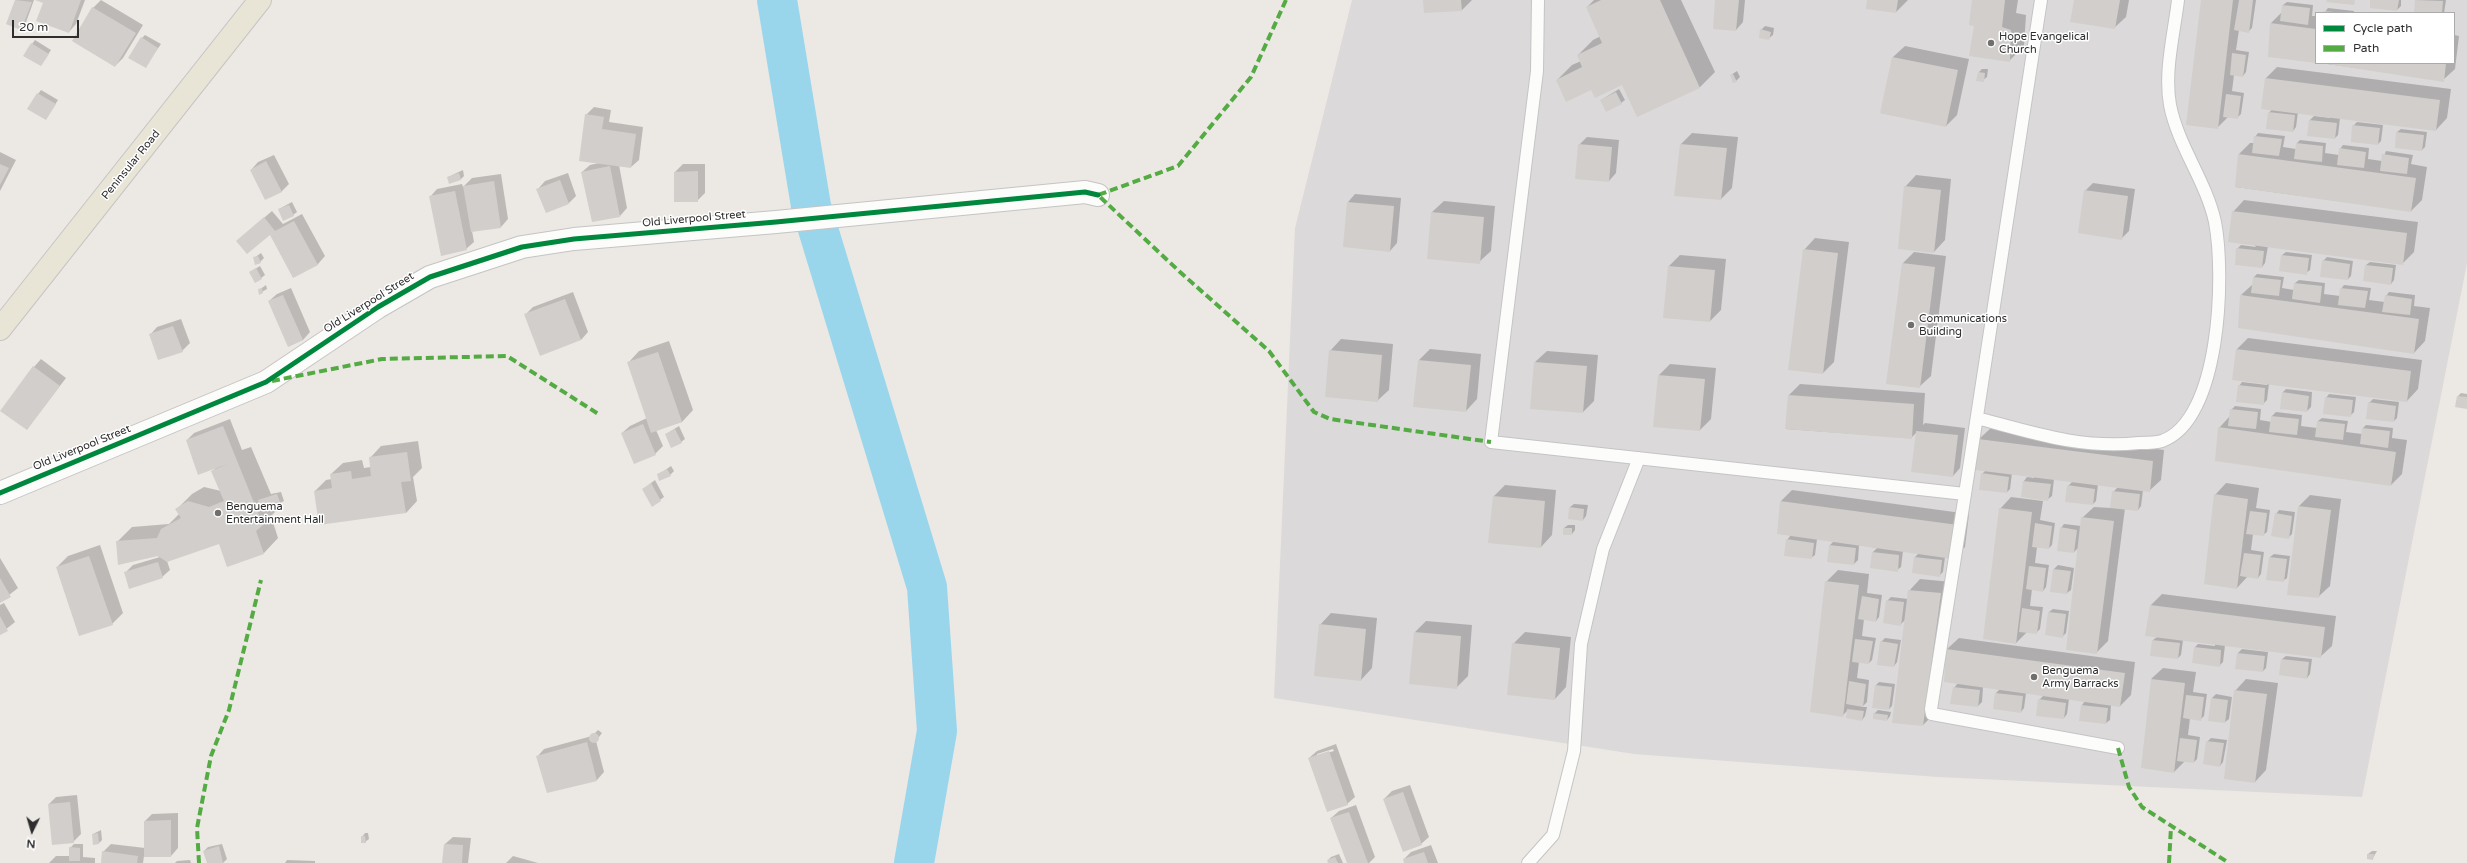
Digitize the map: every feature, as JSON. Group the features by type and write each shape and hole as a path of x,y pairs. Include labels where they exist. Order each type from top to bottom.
{"main road":[{"name":"Peninsular Road","path":"0,329 260,0"}],"street":[{"name":"Old Liverpool Street","path":"0,492 266,382 384,304 430,277 479,259 522,247 574,239 848,216 1078,193 1098,195"}],"lane":[{"path":"1538,0 1537,71 1491,442 1965,494"},
{"path":"2041,0 1931,709 1932,714 2118,748"},
{"path":"1977,418 2070,442 2118,445 2162,441 2183,429 2201,399 2215,350 2219,278 2215,222 2202,183 2177,130 2170,104 2168,77 2178,0"},
{"path":"1528,863 1553,835 1574,751 1581,644 1603,549 1639,458"}],"shaded area":[{"path":"1352,0 2467,0 2467,263 2362,797 1938,777 1634,754 1274,698 1295,228"}],"building":[{"path":"15,0 32,2 21,30 6,24"},
{"path":"35,0 81,0 69,33 36,21 43,3"},
{"path":"1423,0 1461,0 1462,11 1424,13"},
{"path":"1601,0 1660,0 1700,88 1637,117 1622,85 1595,98 1591,90 1566,102 1556,80 1582,67 1577,55 1602,43 1586,7"},
{"path":"1715,0 1739,0 1736,31 1713,29"},
{"path":"1867,0 1898,0 1896,13 1866,9"},
{"name":"Hope Evangelical Church","path":"1972,0 2005,0 2002,27 2011,30 2010,62 1969,56 1974,26 1969,25"},
{"path":"2074,0 2120,0 2115,29 2070,22"},
{"path":"2201,0 2233,0 2218,129 2186,125"},
{"path":"2239,0 2253,0 2249,33 2234,30"},
{"path":"2327,0 2355,0 2354,5 2326,2"},
{"path":"2370,0 2399,0 2397,11 2370,8"},
{"path":"2415,0 2443,1 2442,12 2414,12"},
{"path":"2282,5 2310,8 2308,25 2280,21"},
{"path":"92,7 136,33 115,67 72,41"},
{"path":"2270,23 2315,29 2315,63 2268,57"},
{"path":"1760,29 1771,32 1769,40 1759,38"},
{"path":"141,37 158,48 146,68 128,58"},
{"path":"31,43 49,54 41,66 23,56"},
{"path":"2232,53 2246,55 2243,77 2230,75"},
{"path":"1892,57 1958,70 1946,127 1880,113"},
{"path":"2327,64 2446,64 2444,82"},
{"path":"1978,72 1985,73 1984,82 1976,81"},
{"path":"1733,74 1737,82 1733,83 1730,75"},
{"path":"2265,78 2440,100 2436,131 2261,109"},
{"path":"1616,92 1622,104 1606,112 1600,100"},
{"path":"37,93 56,104 46,120 27,109"},
{"path":"2226,94 2241,96 2238,119 2223,117"},
{"path":"2268,112 2295,115 2293,132 2266,129"},
{"path":"585,114 604,117 602,129 636,134 631,168 579,161"},
{"path":"2309,120 2337,123 2335,139 2307,136"},
{"path":"2352,125 2380,128 2378,145 2351,142"},
{"path":"2396,132 2424,135 2422,151 2395,148"},
{"path":"2254,136 2282,139 2279,156 2252,153"},
{"path":"2296,143 2323,146 2322,162 2294,159"},
{"path":"1578,144 1612,147 1609,182 1575,179"},
{"path":"1680,144 1727,148 1721,200 1674,196"},
{"path":"2339,148 2366,152 2364,168 2337,165"},
{"path":"2238,154 2416,178 2411,212 2235,187"},
{"path":"2382,154 2409,158 2407,174 2380,171"},
{"path":"266,161 282,192 265,200 250,170"},
{"path":"0,164 9,168 0,185"},
{"path":"610,166 620,217 592,222 581,172"},
{"path":"698,171 698,202 674,202 674,172"},
{"path":"459,173 461,180 449,184 447,177"},
{"path":"560,180 569,204 546,213 536,189"},
{"path":"494,181 501,228 471,232 463,186"},
{"path":"1904,186 1941,190 1934,253 1898,249"},
{"path":"2084,190 2128,196 2122,240 2078,233"},
{"path":"455,191 467,250 441,256 429,196"},
{"path":"1347,202 1394,206 1390,252 1343,247"},
{"path":"289,205 294,216 283,221 278,209"},
{"path":"2232,211 2407,233 2403,265 2228,242"},
{"path":"1431,212 1484,217 1480,264 1427,259"},
{"path":"264,217 275,231 294,221 318,265 293,278 270,235 247,254 236,241"},
{"path":"2236,248 2264,251 2262,268 2235,265"},
{"path":"1803,249 1838,253 1823,374 1788,370"},
{"path":"2281,255 2309,258 2307,275 2279,271"},
{"path":"258,256 261,263 255,265 253,257"},
{"path":"2322,260 2350,264 2348,280 2320,277"},
{"name":"Communications Building","path":"1902,263 1935,267 1920,388 1886,384"},
{"path":"2365,265 2393,268 2391,285 2363,281"},
{"path":"1668,266 1715,270 1710,322 1663,318"},
{"path":"256,268 262,279 255,283 249,272"},
{"path":"2253,277 2281,280 2279,296 2251,293"},
{"path":"2294,283 2322,286 2320,303 2292,299"},
{"path":"262,288 263,293 259,295 258,289"},
{"path":"2340,288 2368,291 2365,308 2338,305"},
{"path":"283,295 303,340 288,347 268,301"},
{"path":"2240,295 2419,319 2414,354 2238,328"},
{"path":"2385,295 2412,299 2410,315 2382,312"},
{"path":"565,299 581,340 540,356 524,314"},
{"path":"173,326 183,352 158,360 149,334"},
{"path":"2236,349 2411,371 2407,402 2232,380"},
{"path":"1329,350 1382,355 1378,402 1325,397"},
{"path":"658,352 682,422 651,433 627,362"},
{"path":"1418,360 1471,365 1466,412 1413,407"},
{"path":"1534,362 1587,366 1583,413 1530,409"},
{"path":"33,366 60,386 27,430 0,411"},
{"path":"1658,375 1705,379 1700,431 1653,427"},
{"path":"2238,385 2265,388 2264,405 2236,402"},
{"path":"2282,392 2309,396 2307,412 2280,409"},
{"path":"1788,395 1914,404 1912,439 1785,429"},
{"path":"2457,396 2467,397 2467,409 2455,407"},
{"path":"2325,397 2353,400 2351,417 2323,414"},
{"path":"2368,402 2396,406 2394,422 2366,419"},
{"path":"2230,409 2258,412 2256,429 2228,426"},
{"path":"2271,416 2299,419 2297,435 2269,432"},
{"path":"2317,421 2345,424 2343,440 2315,437"},
{"path":"643,424 656,455 634,464 621,433"},
{"name":"Benguema Entertainment Hall","path":"223,426 263,525 256,531 264,554 227,567 219,544 167,562 158,556 118,565 116,541 157,538 161,529 181,518 175,509 188,501 209,507 224,501 211,471 227,464 198,475 186,440"},
{"path":"2218,427 2396,452 2391,486 2215,461"},
{"path":"2362,428 2390,431 2388,448 2360,444"},
{"path":"675,429 682,443 671,448 665,434"},
{"path":"1916,431 1958,435 1953,477 1911,472"},
{"path":"1978,439 2153,461 2150,492 1975,470"},
{"path":"407,452 411,481 401,482 406,513 319,525 314,491 332,488 330,474 351,471 352,479 371,476 369,457"},
{"path":"667,469 671,476 659,481 657,474"},
{"path":"1981,473 2009,477 2007,493 1979,490"},
{"path":"2023,481 2051,484 2048,501 2021,497"},
{"path":"651,483 661,501 652,507 642,489"},
{"path":"2067,485 2095,489 2093,505 2065,502"},
{"path":"2112,491 2140,494 2138,511 2110,508"},
{"name":"Benguema Entertainment Hall","path":"277,494 281,505 261,511 258,500"},
{"path":"2214,494 2248,499 2237,589 2204,584"},
{"path":"1493,496 1545,501 1541,548 1488,543"},
{"path":"1780,501 1958,525 1953,559 1777,534"},
{"path":"2298,506 2331,510 2319,598 2287,595"},
{"path":"1569,507 1584,509 1583,521 1568,519"},
{"path":"1999,508 2032,512 2016,644 1983,639"},
{"path":"2250,511 2267,513 2264,536 2246,534"},
{"path":"2275,513 2292,516 2289,539 2271,536"},
{"name":"Benguema Army Barracks","path":"2081,517 2114,521 2097,654 2066,650"},
{"path":"2035,523 2052,526 2049,549 2032,547"},
{"path":"2060,527 2077,530 2074,553 2057,551"},
{"path":"1563,528 1572,528 1572,535 1563,535"},
{"path":"1786,539 1814,543 1812,559 1784,556"},
{"path":"1829,545 1856,548 1854,565 1827,562"},
{"path":"1872,552 1899,555 1898,572 1870,568"},
{"path":"2244,553 2261,555 2258,579 2240,576"},
{"path":"89,556 113,625 79,636 56,567"},
{"path":"1914,557 1942,560 1940,577 1912,573"},
{"path":"2269,557 2287,559 2284,582 2266,580"},
{"path":"158,562 163,578 129,589 124,572"},
{"path":"2029,566 2046,568 2043,592 2026,589"},
{"path":"2053,569 2071,571 2067,594 2050,592"},
{"path":"0,578 11,597 0,603"},
{"path":"1825,581 1859,585 1843,717 1810,712"},
{"path":"1908,590 1941,593 1923,726 1892,723"},
{"path":"1862,596 1879,599 1876,622 1858,619"},
{"path":"1886,600 1904,602 1901,626 1883,623"},
{"path":"2150,605 2325,627 2321,658 2145,636"},
{"name":"Benguema Army Barracks","path":"2022,608 2040,611 2037,634 2019,632"},
{"name":"Benguema Army Barracks","path":"2048,612 2066,614 2063,638 2045,635"},
{"path":"0,616 8,631 0,635"},
{"path":"1319,624 1366,629 1361,681 1314,676"},
{"path":"1414,632 1461,636 1457,689 1409,684"},
{"path":"1855,639 1873,641 1869,664 1852,662"},
{"path":"2152,640 2180,643 2178,659 2150,656"},
{"path":"1880,641 1898,644 1894,667 1877,665"},
{"path":"1512,643 1560,648 1555,700 1507,695"},
{"path":"2194,647 2221,650 2220,667 2192,663"},
{"name":"Benguema Army Barracks","path":"1946,649 2125,673 2120,707 1944,682"},
{"path":"2237,653 2265,656 2263,672 2235,669"},
{"path":"2281,659 2309,662 2307,679 2279,675"},
{"path":"2151,679 2185,683 2174,773 2141,768"},
{"path":"1849,681 1866,684 1863,707 1846,704"},
{"path":"1875,685 1892,687 1889,710 1872,708"},
{"path":"1953,687 1980,690 1978,707 1950,704"},
{"path":"2234,690 2267,694 2255,783 2224,779"},
{"path":"1995,693 2023,696 2021,713 1993,709"},
{"path":"2186,695 2204,697 2201,721 2183,718"},
{"path":"2211,698 2228,700 2225,723 2208,721"},
{"path":"2038,699 2066,703 2064,719 2036,716"},
{"path":"2081,705 2108,708 2106,724 2079,721"},
{"path":"1847,709 1864,711 1862,721 1846,718"},
{"path":"1873,713 1888,715 1887,721 1873,719"},
{"path":"592,733 596,733 598,734 598,742 592,743 589,740 589,736"},
{"path":"2180,738 2197,740 2194,763 2177,761"},
{"path":"2206,741 2224,743 2220,767 2203,764"},
{"path":"587,742 597,781 547,793 536,756"},
{"path":"1329,751 1348,805 1327,812 1308,758"},
{"path":"1403,792 1422,845 1403,852 1383,799"},
{"path":"70,802 74,843 52,845 48,804"},
{"path":"1349,812 1368,863 1347,863 1330,818"},
{"path":"171,820 171,857 144,857 144,821"},
{"path":"98,833 99,844 93,845 92,834"},
{"path":"361,836 365,836 366,843 361,843"},
{"path":"444,844 463,845 462,863 442,863"},
{"path":"219,846 223,863 207,863 203,851"},
{"path":"69,847 80,848 80,861 69,861"},
{"path":"102,851 138,856 137,863 101,863"},
{"path":"1424,852 1428,863 1404,863 1403,859"},
{"path":"2367,854 2374,854 2373,860 2367,859"},
{"path":"1335,857 1338,863 1328,863 1327,860"}],"waterway":[{"path":"777,0 811,206 927,587 937,731 914,863"}],"marked path":[{"path":"1286,0 1251,77 1178,166 1098,195 1180,272 1269,351 1314,412 1330,419 1491,442"},
{"path":"272,381 382,359 507,356 600,415"},
{"path":"199,863 197,828 211,756 229,710 261,580"},
{"path":"2118,748 2129,787 2142,807 2229,863"},
{"path":"2169,863 2171,827"}],"cycle path":[{"path":"0,493 266,382 378,307 430,277 522,247 574,239 776,222 1085,192 1098,195"}],"place":[{"name":"Hope Evangelical Church","path":"1991,43"},
{"name":"Communications Building","path":"1911,325"},
{"name":"Benguema Entertainment Hall","path":"218,513"},
{"name":"Benguema Army Barracks","path":"2034,677"}]}
